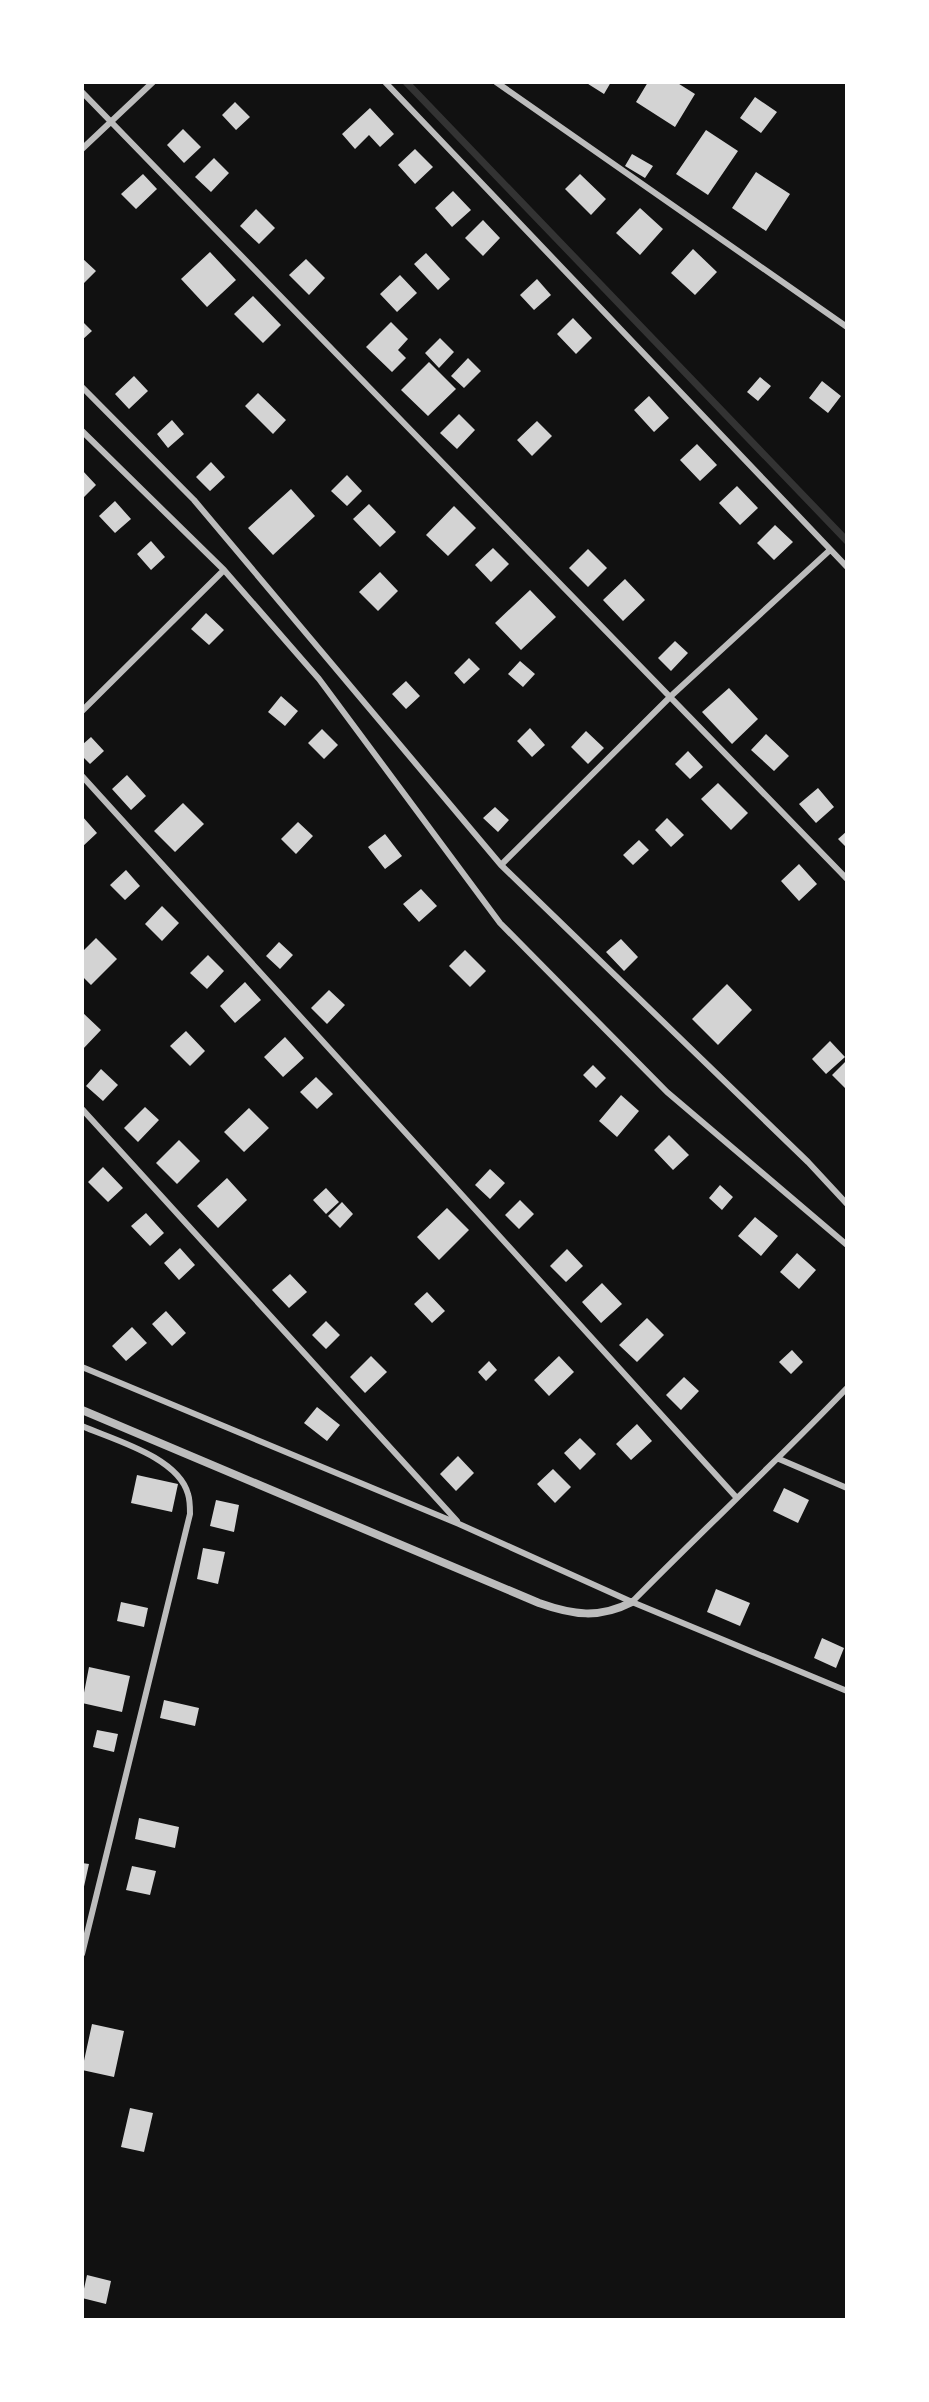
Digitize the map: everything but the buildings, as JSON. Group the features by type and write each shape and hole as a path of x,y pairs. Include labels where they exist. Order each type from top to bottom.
{"street":[{"path":"82,1410 567,1613 594,1615 617,1610 632,1602"}],"lane":[{"path":"82,149 153,82"},
{"path":"385,82 847,567"},
{"path":"496,82 847,327"},
{"path":"82,92 847,879"},
{"path":"82,387 194,500 501,865 808,1162 847,1204"},
{"path":"82,431 224,570 319,679 500,923 667,1092 847,1245"},
{"path":"501,865 671,696 830,550"},
{"path":"82,711 224,570"},
{"path":"82,776 736,1497"},
{"path":"82,1109 459,1524"},
{"path":"82,1367 459,1524 632,1602 847,1691"},
{"path":"632,1602 847,1388"},
{"path":"82,1426 164,1463 188,1492 190,1514 82,1954"},
{"path":"779,1459 847,1488"}],"waterway":[{"path":"406,82 847,541"}]}
